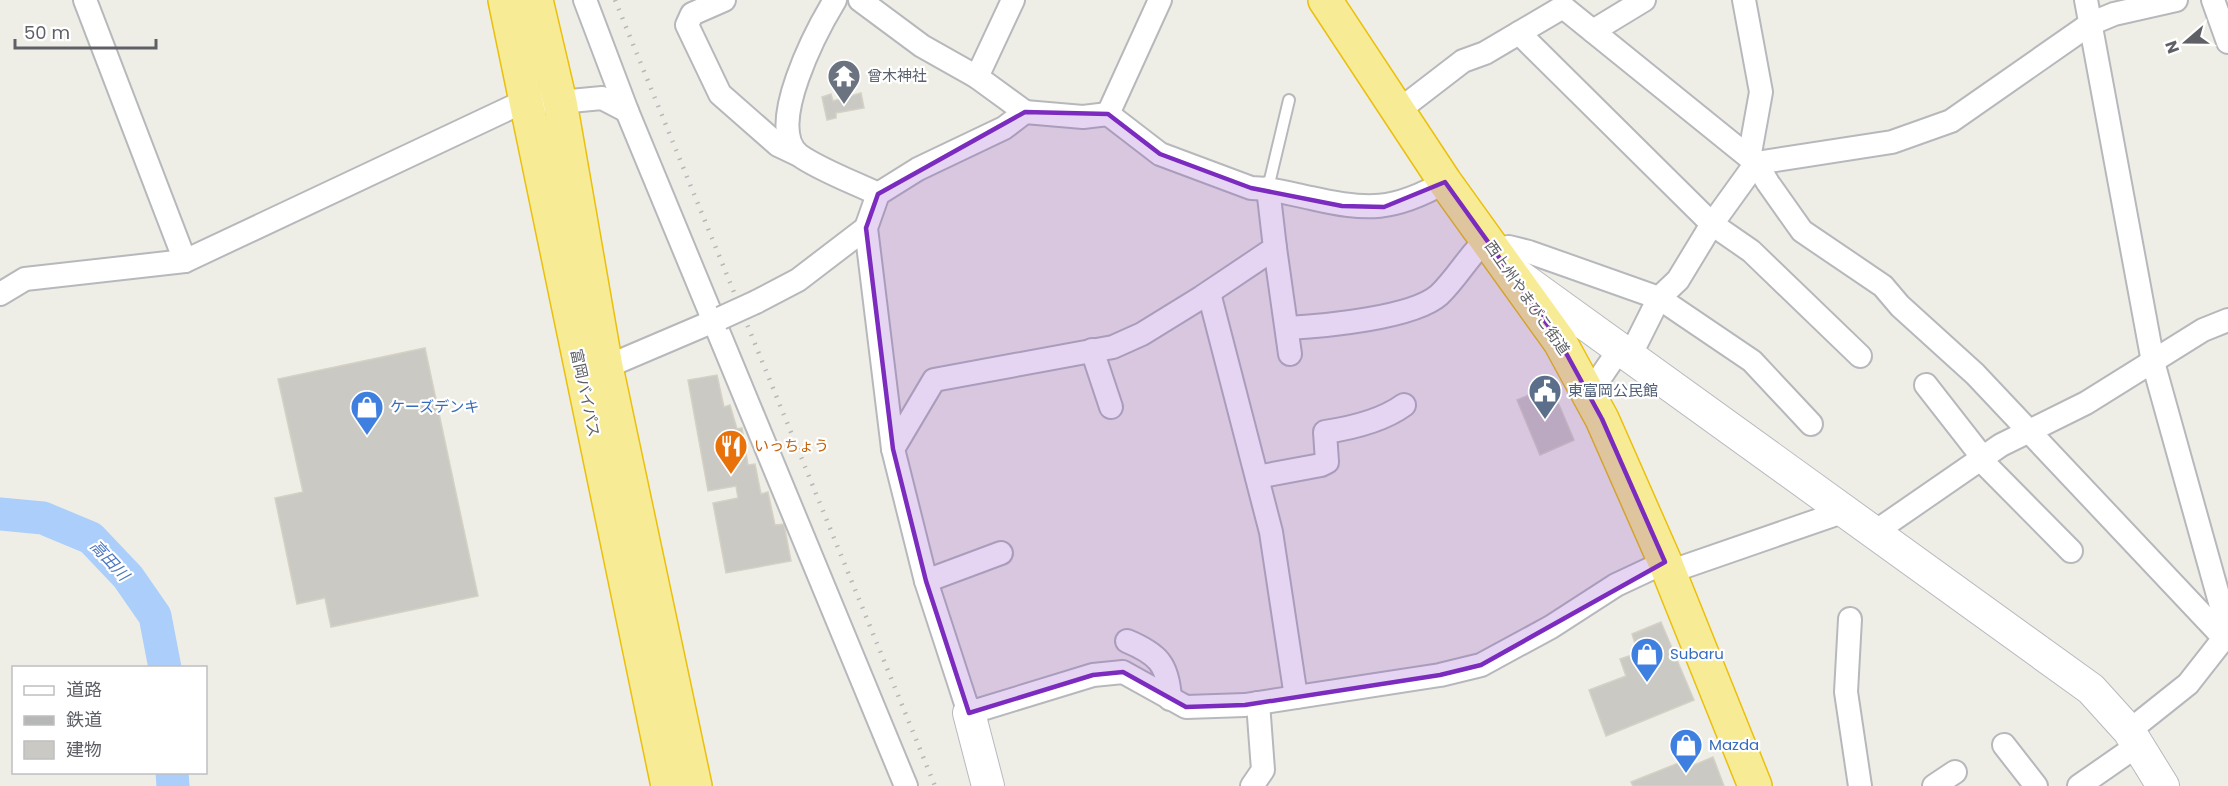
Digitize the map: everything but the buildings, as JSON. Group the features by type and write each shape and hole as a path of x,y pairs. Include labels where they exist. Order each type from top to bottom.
{"highway":[{"name":"富岡バイパス","path":"506,0 668,786"},
{"name":"富岡バイパス","path":"536,0 560,102 606,367 695,786"},
{"name":"西上州やまびこ街道","path":"1325,0 1445,182 1560,342 1589,394 1667,567 1755,786"}],"street":[{"path":"85,0 185,261"},
{"path":"585,0 627,111 718,319 906,786"},
{"path":"724,0 692,14 687,25 720,94 778,145 878,194"},
{"path":"860,0 922,46 977,77 1025,112 1083,117 1108,114 1160,154 1251,188 1268,188 1342,206 1384,207 1416,198 1445,182"},
{"path":"977,77 1013,0"},
{"path":"1108,114 1160,0"},
{"path":"1593,31 1644,0"},
{"path":"1744,0 1761,92 1750,153 1767,183 1802,231 1883,286 1900,306 1975,374 2028,433 2227,634"},
{"path":"2086,0 2153,362 2227,634"},
{"path":"1398,111 1463,62 1485,53 1563,7 1754,161 1892,142 1951,120 2090,24 2114,14 2176,0"},
{"path":"2213,0 2228,42"},
{"path":"797,154 789,137 792,92 801,64 832,2"},
{"path":"1519,33 1712,224 1751,251 1860,356"},
{"path":"0,294 25,279 185,261 527,100 560,102 602,98 627,111"},
{"path":"988,786 969,713 926,581 893,449 866,228 878,194 918,169 1004,128 1025,112"},
{"path":"1589,394 1624,354 1659,298 1677,280 1754,161"},
{"path":"1268,188 1290,354"},
{"path":"606,367 756,302 798,280 866,228"},
{"path":"1288,328 1322,326 1394,314 1428,303 1440,294 1473,251 1497,253 1509,247 1659,298 1752,361 1811,424"},
{"path":"893,449 934,380 1070,356 1113,346 1142,334 1209,293 1275,248"},
{"path":"1497,253 1624,354 2091,689 2133,738 2163,786"},
{"path":"1209,293 1270,532 1296,697"},
{"path":"1875,532 2001,445 2086,403 2203,330 2228,320"},
{"path":"1092,350 1111,407"},
{"path":"1926,385 1982,459 2071,551"},
{"path":"1257,477 1327,462 1325,432 1348,428 1392,413 1404,405"},
{"path":"969,713 1093,675 1123,672 1185,707 1258,703 1440,675 1480,665 1551,627 1616,585 1845,511"},
{"path":"926,581 1001,553"},
{"path":"1850,620 1846,692 1860,786"},
{"path":"2079,786 2133,738 2188,684 2227,634"},
{"path":"1127,641 1152,651 1169,681 1170,699"},
{"path":"1252,786 1263,770 1258,703"},
{"path":"2004,745 2036,786"},
{"path":"1934,786 1955,772"}],"lane":[{"path":"1268,188 1289,100"}],"highlighted area":[{"path":"1025,112 1108,114 1160,154 1251,188 1342,206 1384,207 1445,182 1560,342 1602,419 1665,562 1481,665 1440,675 1245,705 1186,707 1123,672 1093,675 969,713 926,581 893,449 866,228 878,194"}],"waterway":[{"name":"高田川","path":"0,514 43,518 91,538 128,577 155,616 165,666"},
{"name":"高田川","path":"172,774 173,786"}],"railway":[{"path":"615,0 935,786"}],"place":[{"name":"曾木神社","path":"844,105"},
{"name":"東富岡公民館","path":"1545,420"},
{"name":"ケーズデンキ","path":"367,436"},
{"name":"いっちょう","path":"731,475"},
{"name":"Subaru","path":"1647,683"},
{"name":"Mazda","path":"1686,774"}]}
